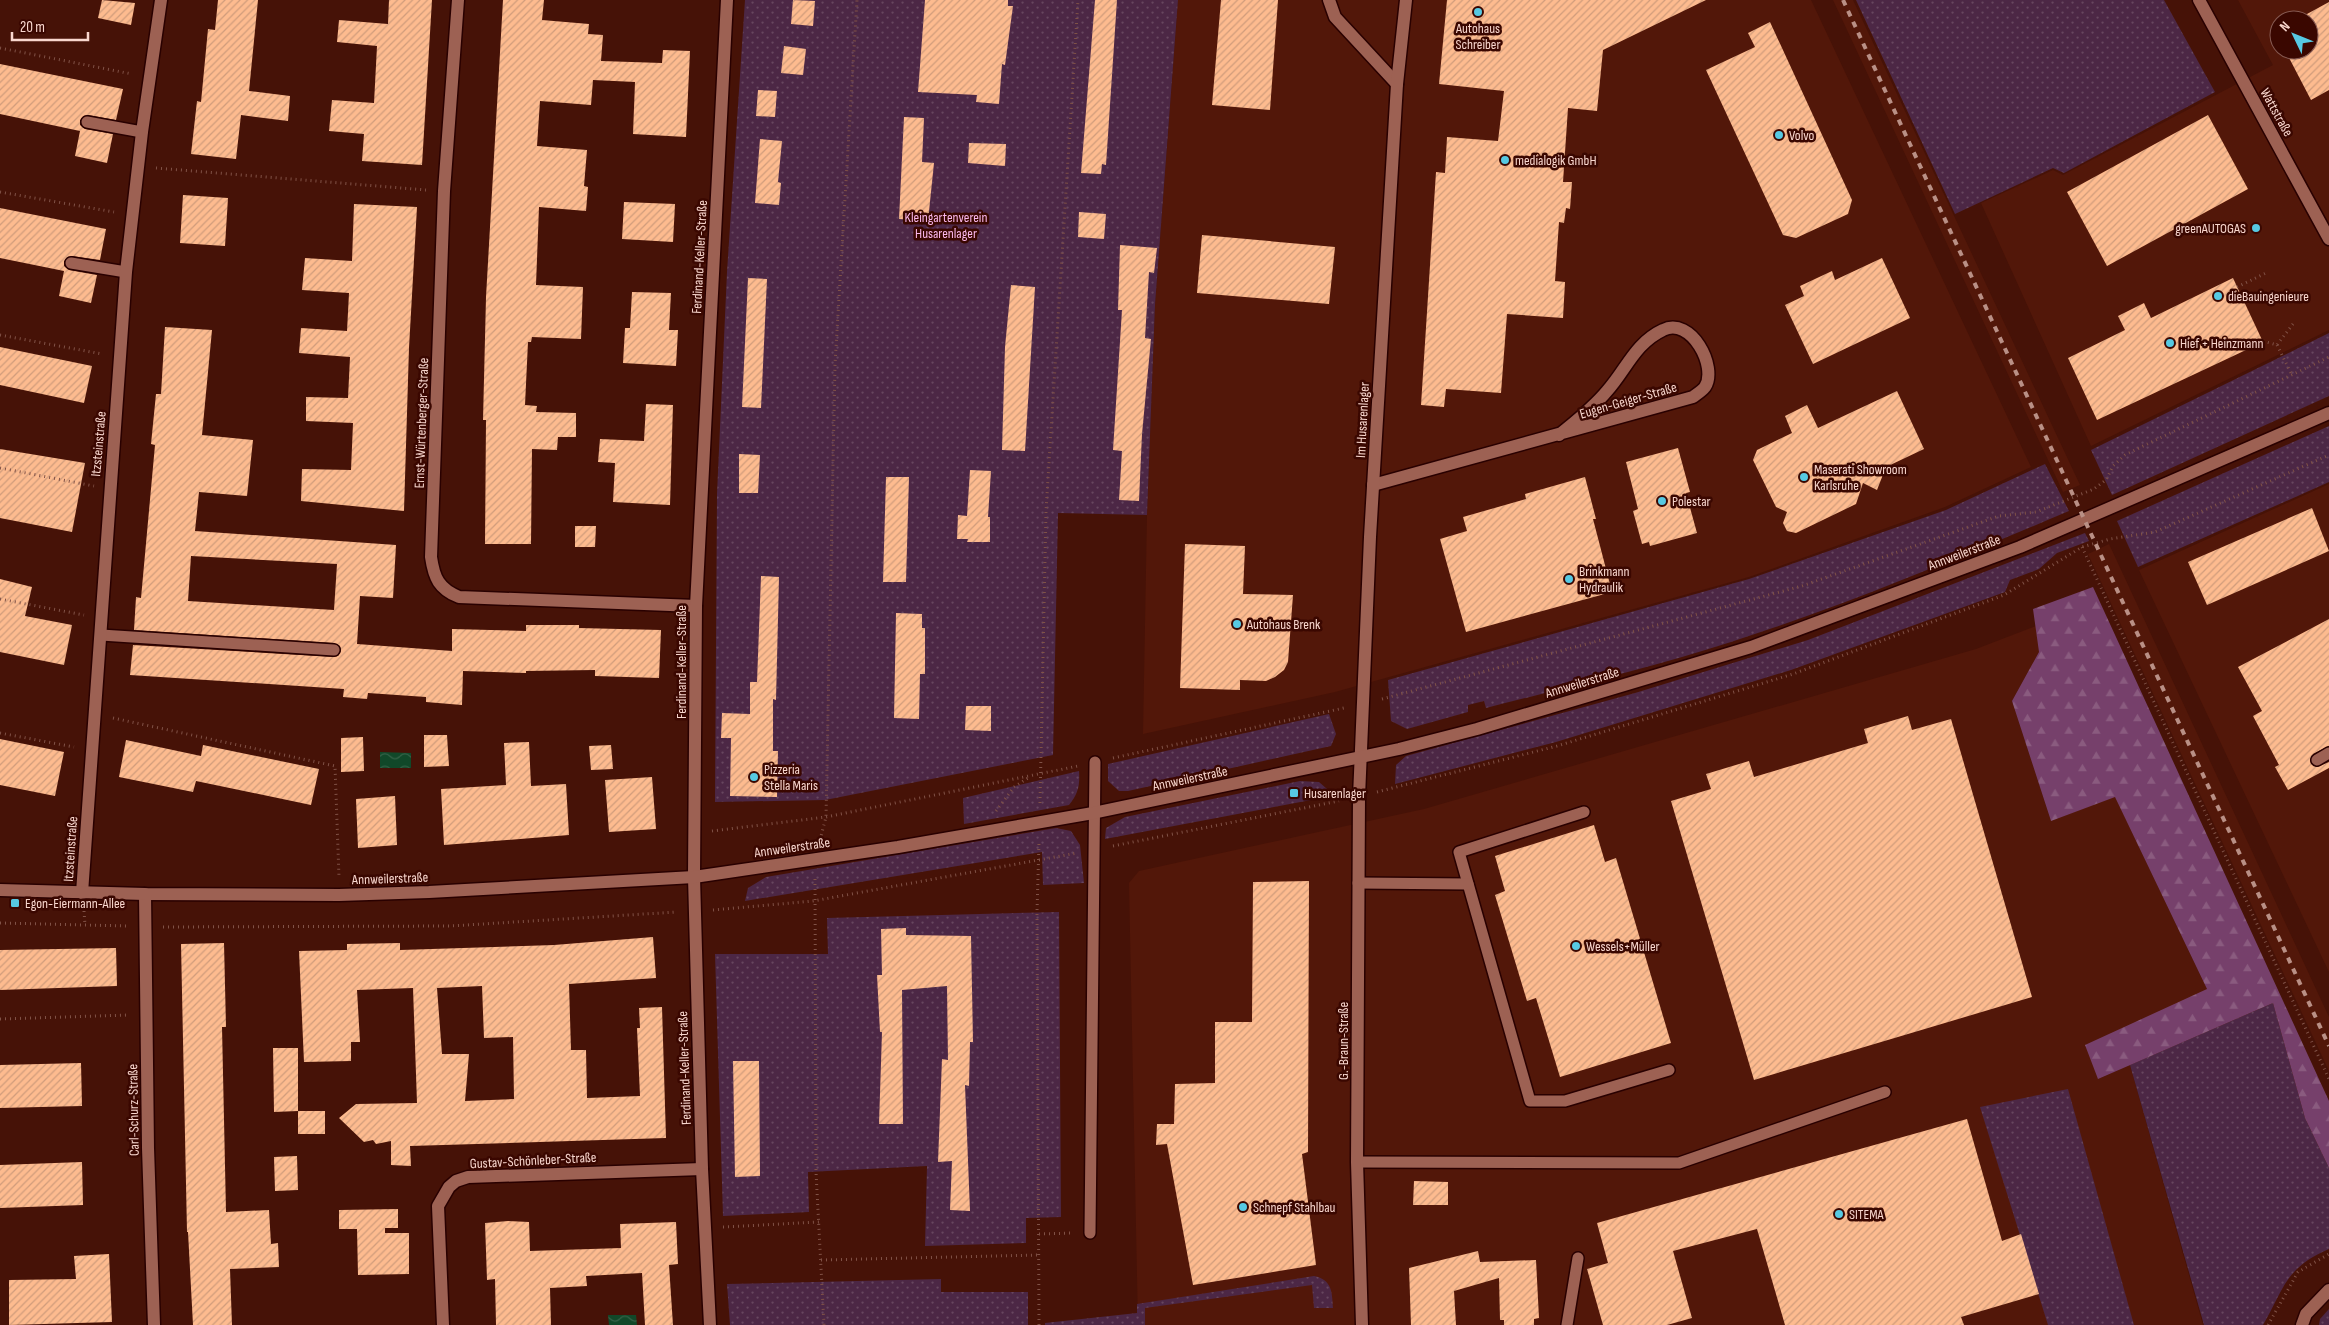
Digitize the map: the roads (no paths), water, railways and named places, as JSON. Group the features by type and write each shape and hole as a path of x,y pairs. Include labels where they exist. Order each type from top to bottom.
{"street":[{"name":"Itzsteinstraße","path":"82,893 101,635 109,489 126,272 149,77 162,0"},
{"name":"Ernst-Würtenberger-Straße","path":"458,0 444,191 431,557 434,575 440,585 459,597 696,606"},
{"name":"Ferdinand-Keller-Straße","path":"710,1325 702,1168 694,877 696,833 696,606 727,0"},
{"path":"1329,0 1335,17 1397,84"},
{"name":"Im Husarenlager","path":"1362,758 1373,485 1397,84 1406,0"},
{"name":"Wattstraße","path":"2199,0 2329,239"},
{"name":"Eugen-Geiger-Straße","path":"1373,485 1559,435 1693,397 1705,387 1709,370 1696,338 1680,328 1668,328 1645,340 1609,390 1592,408 1559,435"},
{"name":"Annweilerstraße","path":"0,890 145,894 339,895 428,892 694,877 816,859 1093,813 1362,758 1477,729 1751,647 2020,547 2329,413"},
{"name":"G.-Braun-Straße","path":"1362,758 1359,797 1357,1162 1362,1325"},
{"name":"Carl-Schurz-Straße","path":"145,894 149,1158 154,1325"},
{"name":"Gustav-Schönleber-Straße","path":"443,1325 438,1206 456,1181 468,1177 702,1168"},
{"path":"2302,1325 2306,1314 2329,1290"}],"lane":[{"path":"88,122 142,132"},
{"path":"71,263 126,272"},
{"path":"101,635 334,650"},
{"path":"2317,760 2329,753"},
{"path":"1090,1233 1095,762"},
{"path":"1584,812 1459,852 1530,1101 1565,1101 1669,1070"},
{"path":"1358,883 1468,884"},
{"path":"1357,1162 1678,1163 1885,1092"},
{"path":"1567,1325 1578,1258"}],"water":[{"path":"380,752 411,753 411,768 380,768"},
{"path":"608,1315 636,1315 637,1325 609,1325"}],"railway":[{"path":"1843,0 2329,1046"}],"place":[{"name":"Autohaus Schreiber","path":"1478,12"},
{"name":"Volvo","path":"1779,135"},
{"name":"medialogik GmbH","path":"1505,160"},
{"name":"greenAUTOGAS","path":"2256,228"},
{"name":"dieBauingenieure","path":"2218,296"},
{"name":"Hief + Heinzmann","path":"2170,343"},
{"name":"Maserati Showroom Karlsruhe","path":"1804,477"},
{"name":"Polestar","path":"1662,501"},
{"name":"Brinkmann Hydraulik","path":"1569,579"},
{"name":"Autohaus Brenk","path":"1237,624"},
{"name":"Pizzeria Stella Maris","path":"754,777"},
{"name":"Husarenlager","path":"1294,793"},
{"name":"Egon-Eiermann-Allee","path":"15,903"},
{"name":"Wessels+Müller","path":"1576,946"},
{"name":"Schnepf Stahlbau","path":"1243,1207"},
{"name":"SITEMA","path":"1839,1214"}],"park label":[{"name":"Kleingartenverein Husarenlager","path":"946,226"}]}
